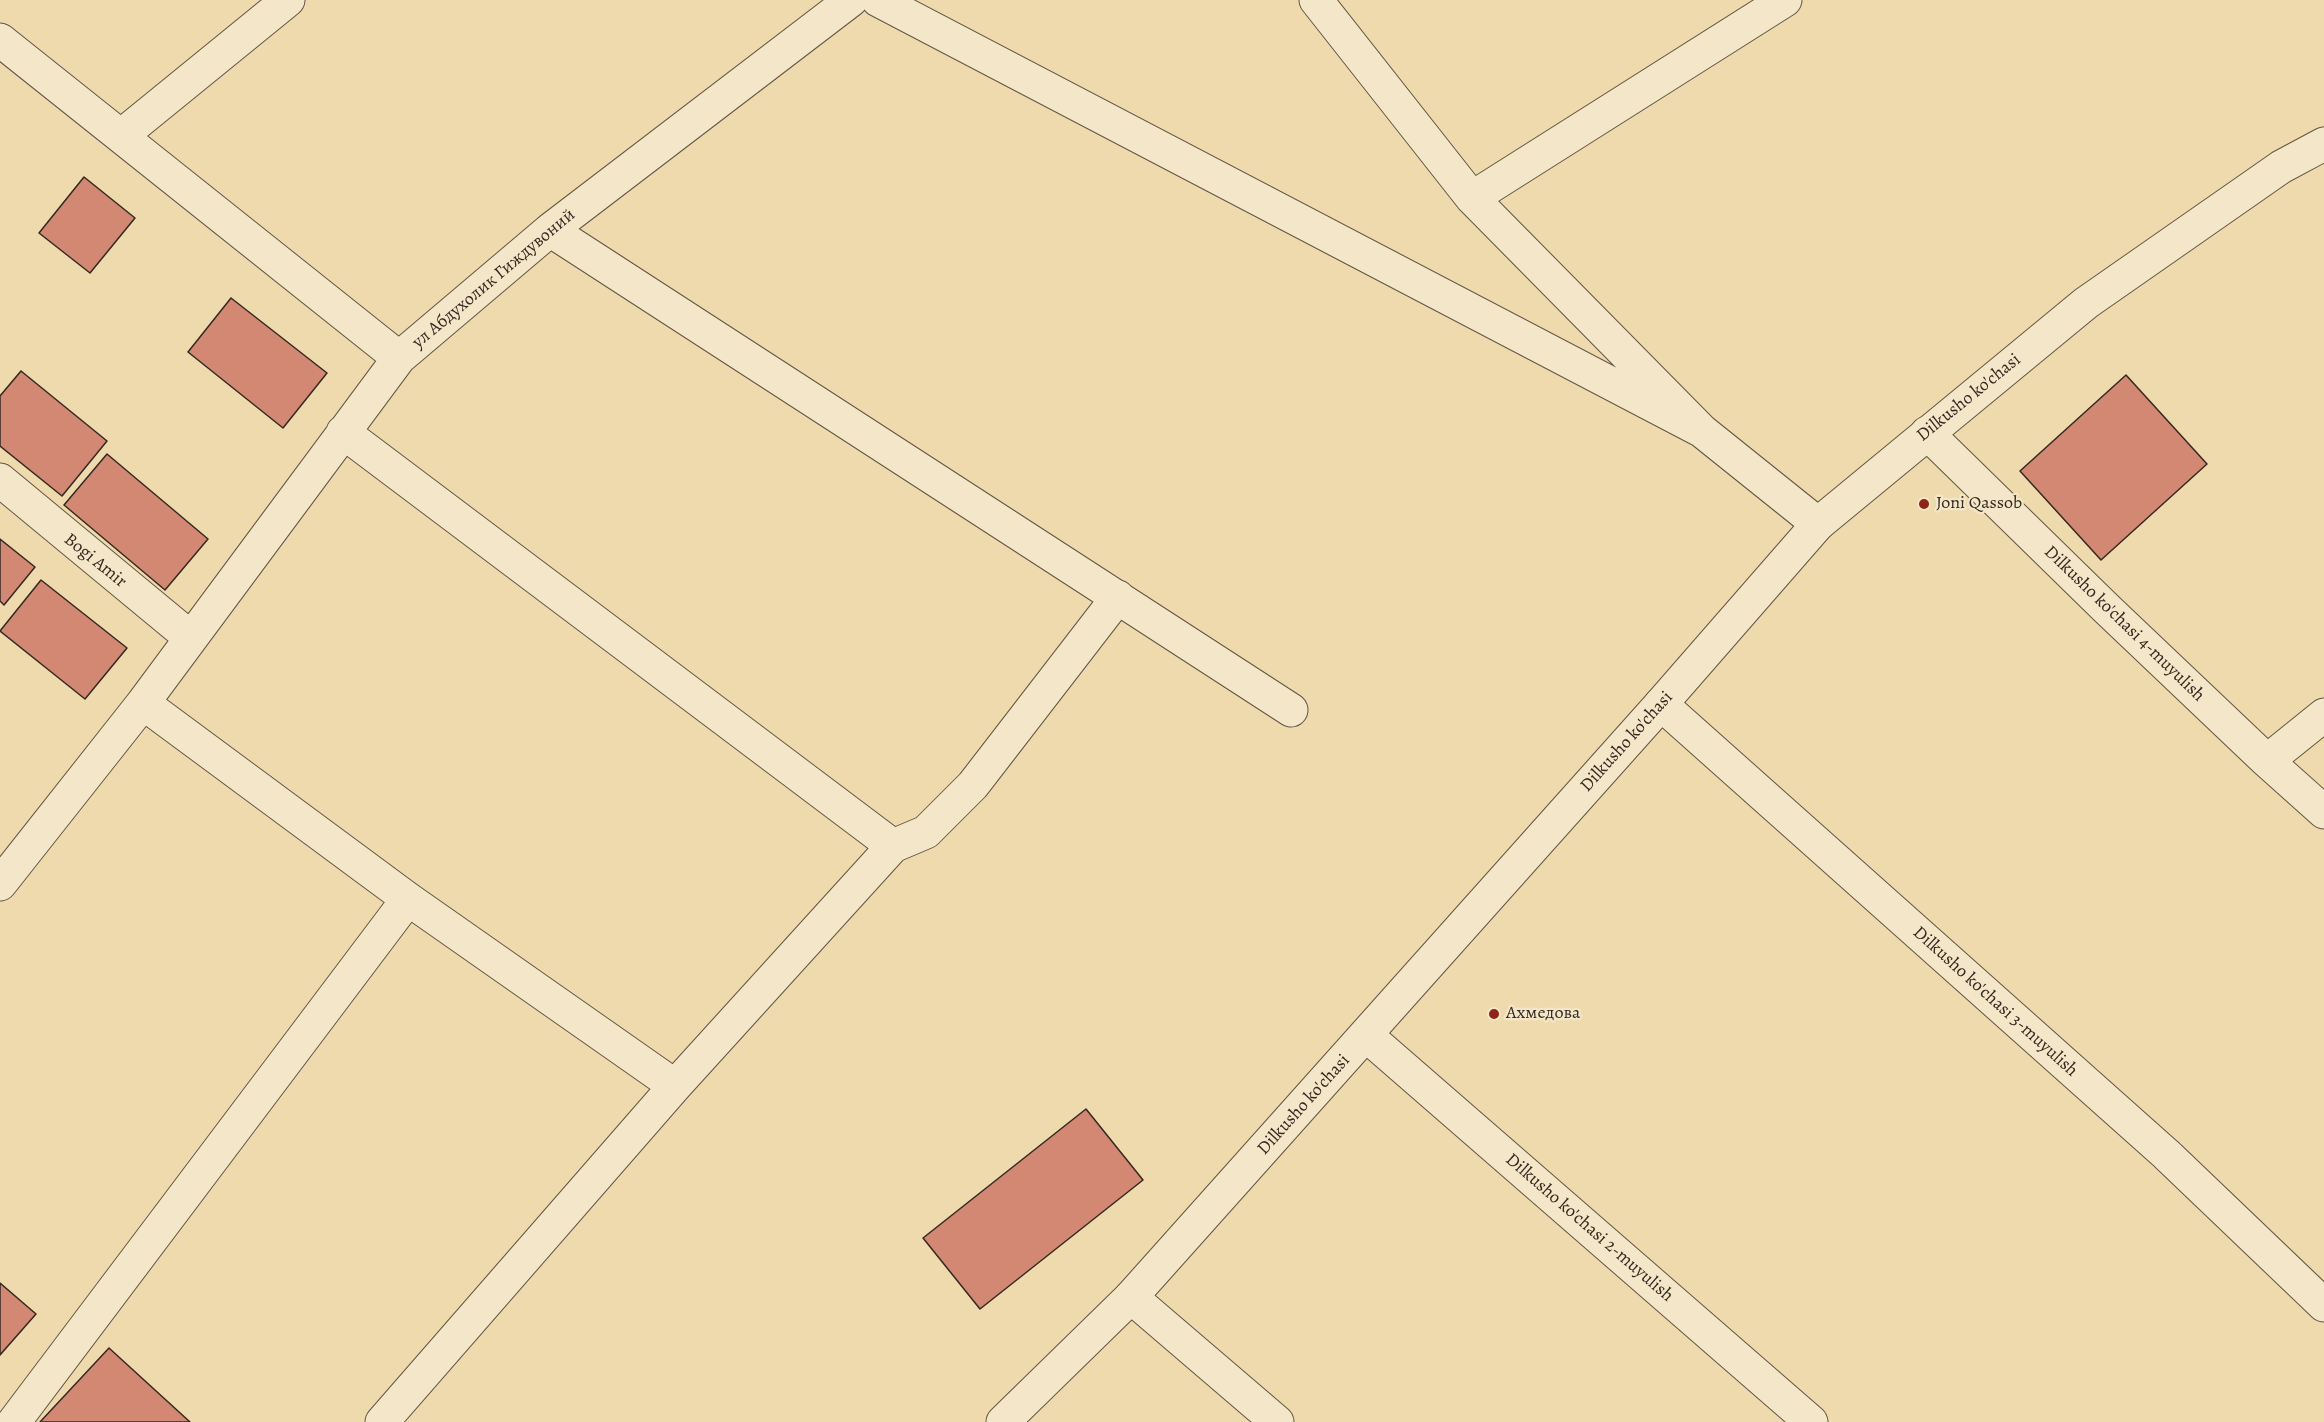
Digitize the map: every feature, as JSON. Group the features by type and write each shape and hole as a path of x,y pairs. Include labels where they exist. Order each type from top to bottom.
{"street":[{"path":"121,136 288,0"},
{"name":"ул Абдухолик Гиждувоний","path":"0,40 399,358 550,230 851,0"},
{"path":"878,0 1702,432"},
{"path":"1316,0 1472,198 1702,432 1818,524"},
{"path":"1472,198 1785,0"},
{"name":"Dilkusho ko'chasi","path":"1003,1422 1131,1297 1661,704 1818,524 2086,303 2281,166 2324,144"},
{"path":"550,230 1291,710"},
{"path":"0,884 143,703 399,358"},
{"path":"343,432 893,846"},
{"name":"Dilkusho ko'chasi 4-muyulish","path":"1927,433 2107,609 2324,812"},
{"path":"0,482 191,638"},
{"path":"382,1422 675,1086 893,846 926,832 973,785 1118,597"},
{"path":"143,703 408,899 675,1086"},
{"name":"Dilkusho ko'chasi 3-muyulish","path":"1661,704 2166,1154 2324,1305"},
{"path":"2267,761 2324,715"},
{"path":"14,1422 408,899"},
{"name":"Dilkusho ko'chasi 2-muyulish","path":"1366,1035 1811,1422"},
{"path":"1131,1297 1277,1422"}],"building":[{"path":"84,177 135,218 90,273 39,233"},
{"path":"231,298 327,373 283,428 188,352"},
{"path":"21,371 107,441 62,496 0,446 0,396"},
{"path":"2126,375 2207,464 2101,560 2020,471"},
{"path":"107,454 208,539 165,590 64,505"},
{"path":"0,539 35,567 4,605 0,601"},
{"path":"41,580 127,648 85,699 0,631"},
{"path":"1086,1109 1143,1180 980,1309 923,1238"},
{"path":"0,1283 36,1314 0,1355"},
{"path":"109,1348 190,1422 40,1422"}],"place":[{"name":"Joni Qassob","path":"1924,504"},
{"name":"Ахмедова","path":"1494,1014"}]}
